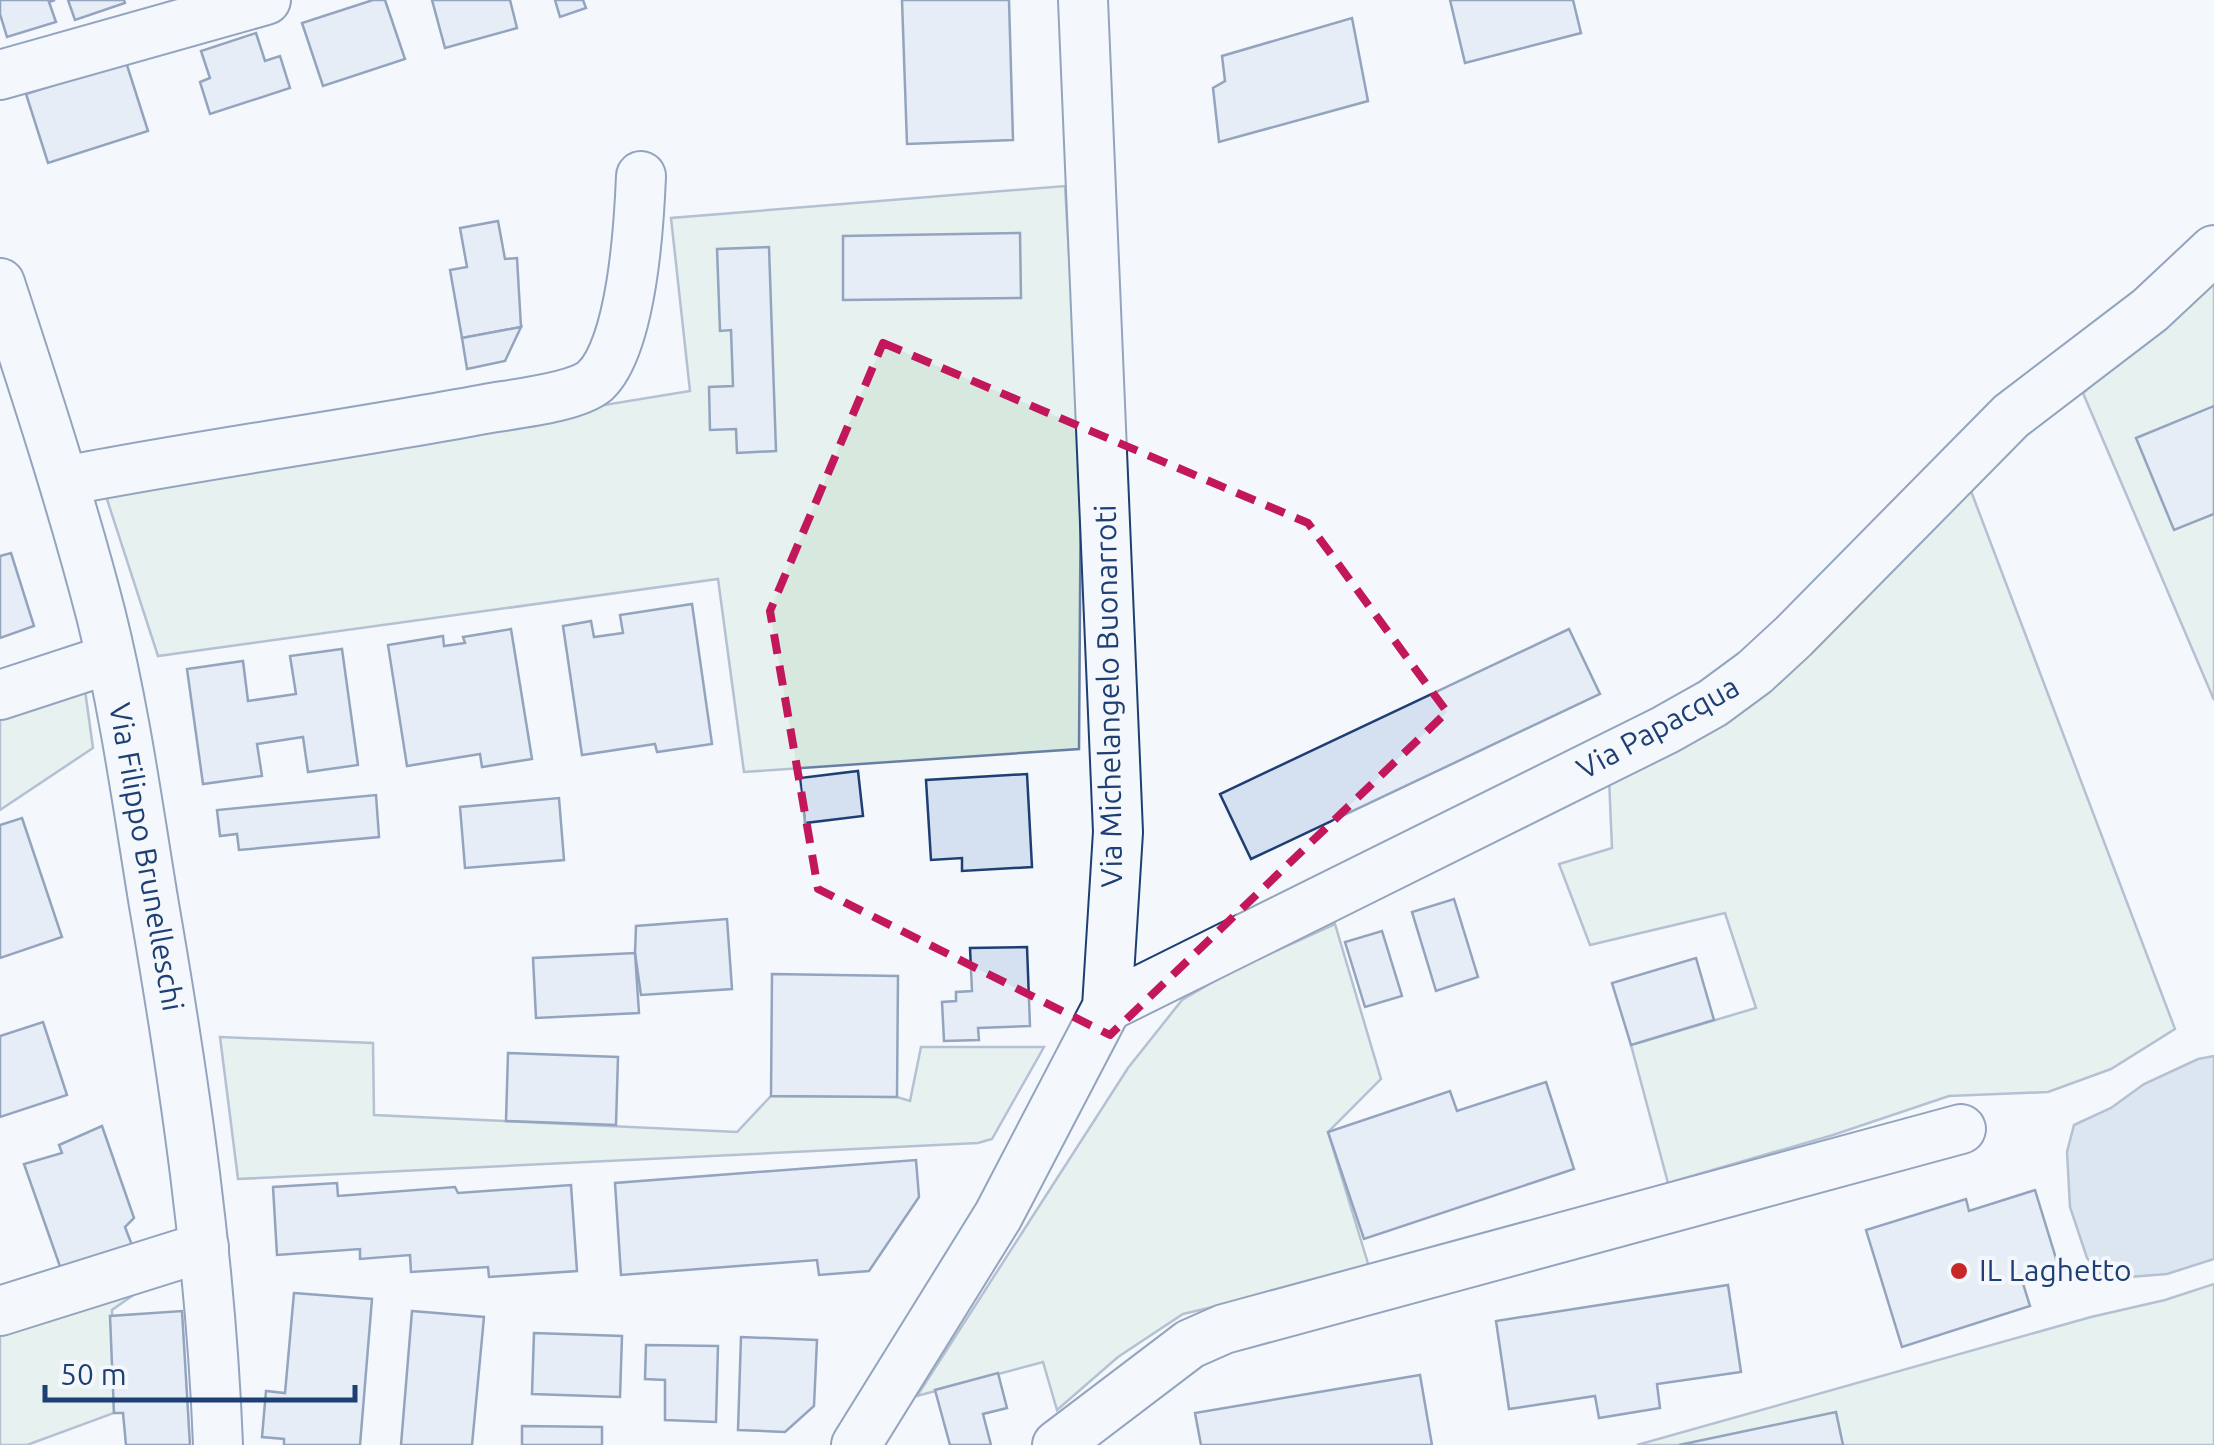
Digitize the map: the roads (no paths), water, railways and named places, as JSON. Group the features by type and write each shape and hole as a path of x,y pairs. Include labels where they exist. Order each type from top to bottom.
{"street":[{"path":"0,75 266,0"},
{"name":"Via Michelangelo Buonarroti","path":"856,1445 998,1216 1108,1007 1118,832 1083,0"},
{"path":"64,481 421,421 582,389 606,368 621,332 634,263 641,176"},
{"name":"Via Papacqua","path":"1108,1007 1714,703 1794,636 2010,416 2150,310 2214,250"},
{"name":"Via Filippo Brunelleschi","path":"0,283 64,481 102,620 130,762 182,1066 204,1247 218,1445"},
{"path":"0,694 110,660"},
{"path":"1058,1445 1190,1344 1224,1330 1961,1129"},
{"path":"0,1311 204,1247"}],"water":[{"path":"2214,1056 2214,1259 2167,1274 2104,1279 2087,1258 2070,1207 2067,1152 2074,1125 2111,1108 2144,1084 2198,1059"}],"place":[{"name":"IL Laghetto","path":"1959,1271"}]}
